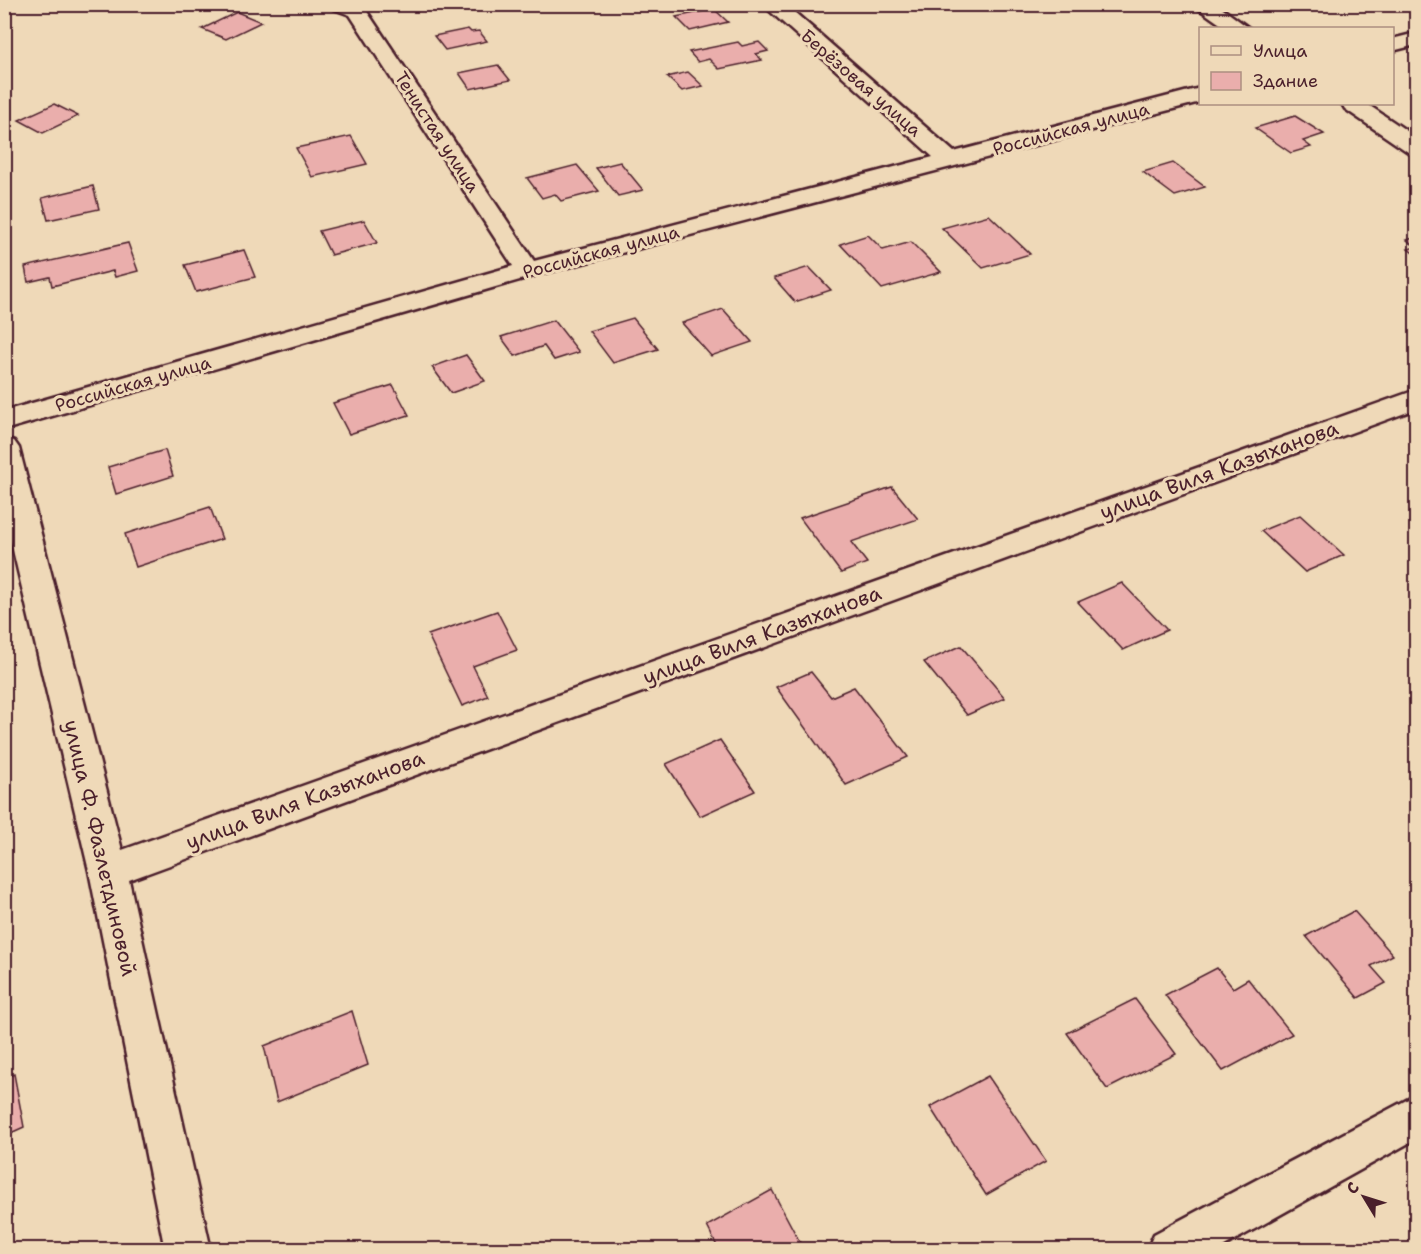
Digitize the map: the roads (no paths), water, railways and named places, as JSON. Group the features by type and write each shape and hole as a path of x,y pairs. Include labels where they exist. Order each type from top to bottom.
{"street":[{"name":"Тенистая улица","path":"338,4 357,11 528,270"},
{"name":"Берёзовая улица","path":"772,4 951,161"},
{"path":"1202,4 1237,27"},
{"path":"1394,44 1416,39"},
{"name":"Российская улица","path":"4,421 528,270 1199,95"},
{"path":"1354,105 1416,147"},
{"name":"улица Виля Казыханова","path":"108,871 1416,399"},
{"name":"улица Ф. Фазлетдиновой","path":"4,448 108,871 188,1250"},
{"path":"1170,1250 1416,1116"}]}
